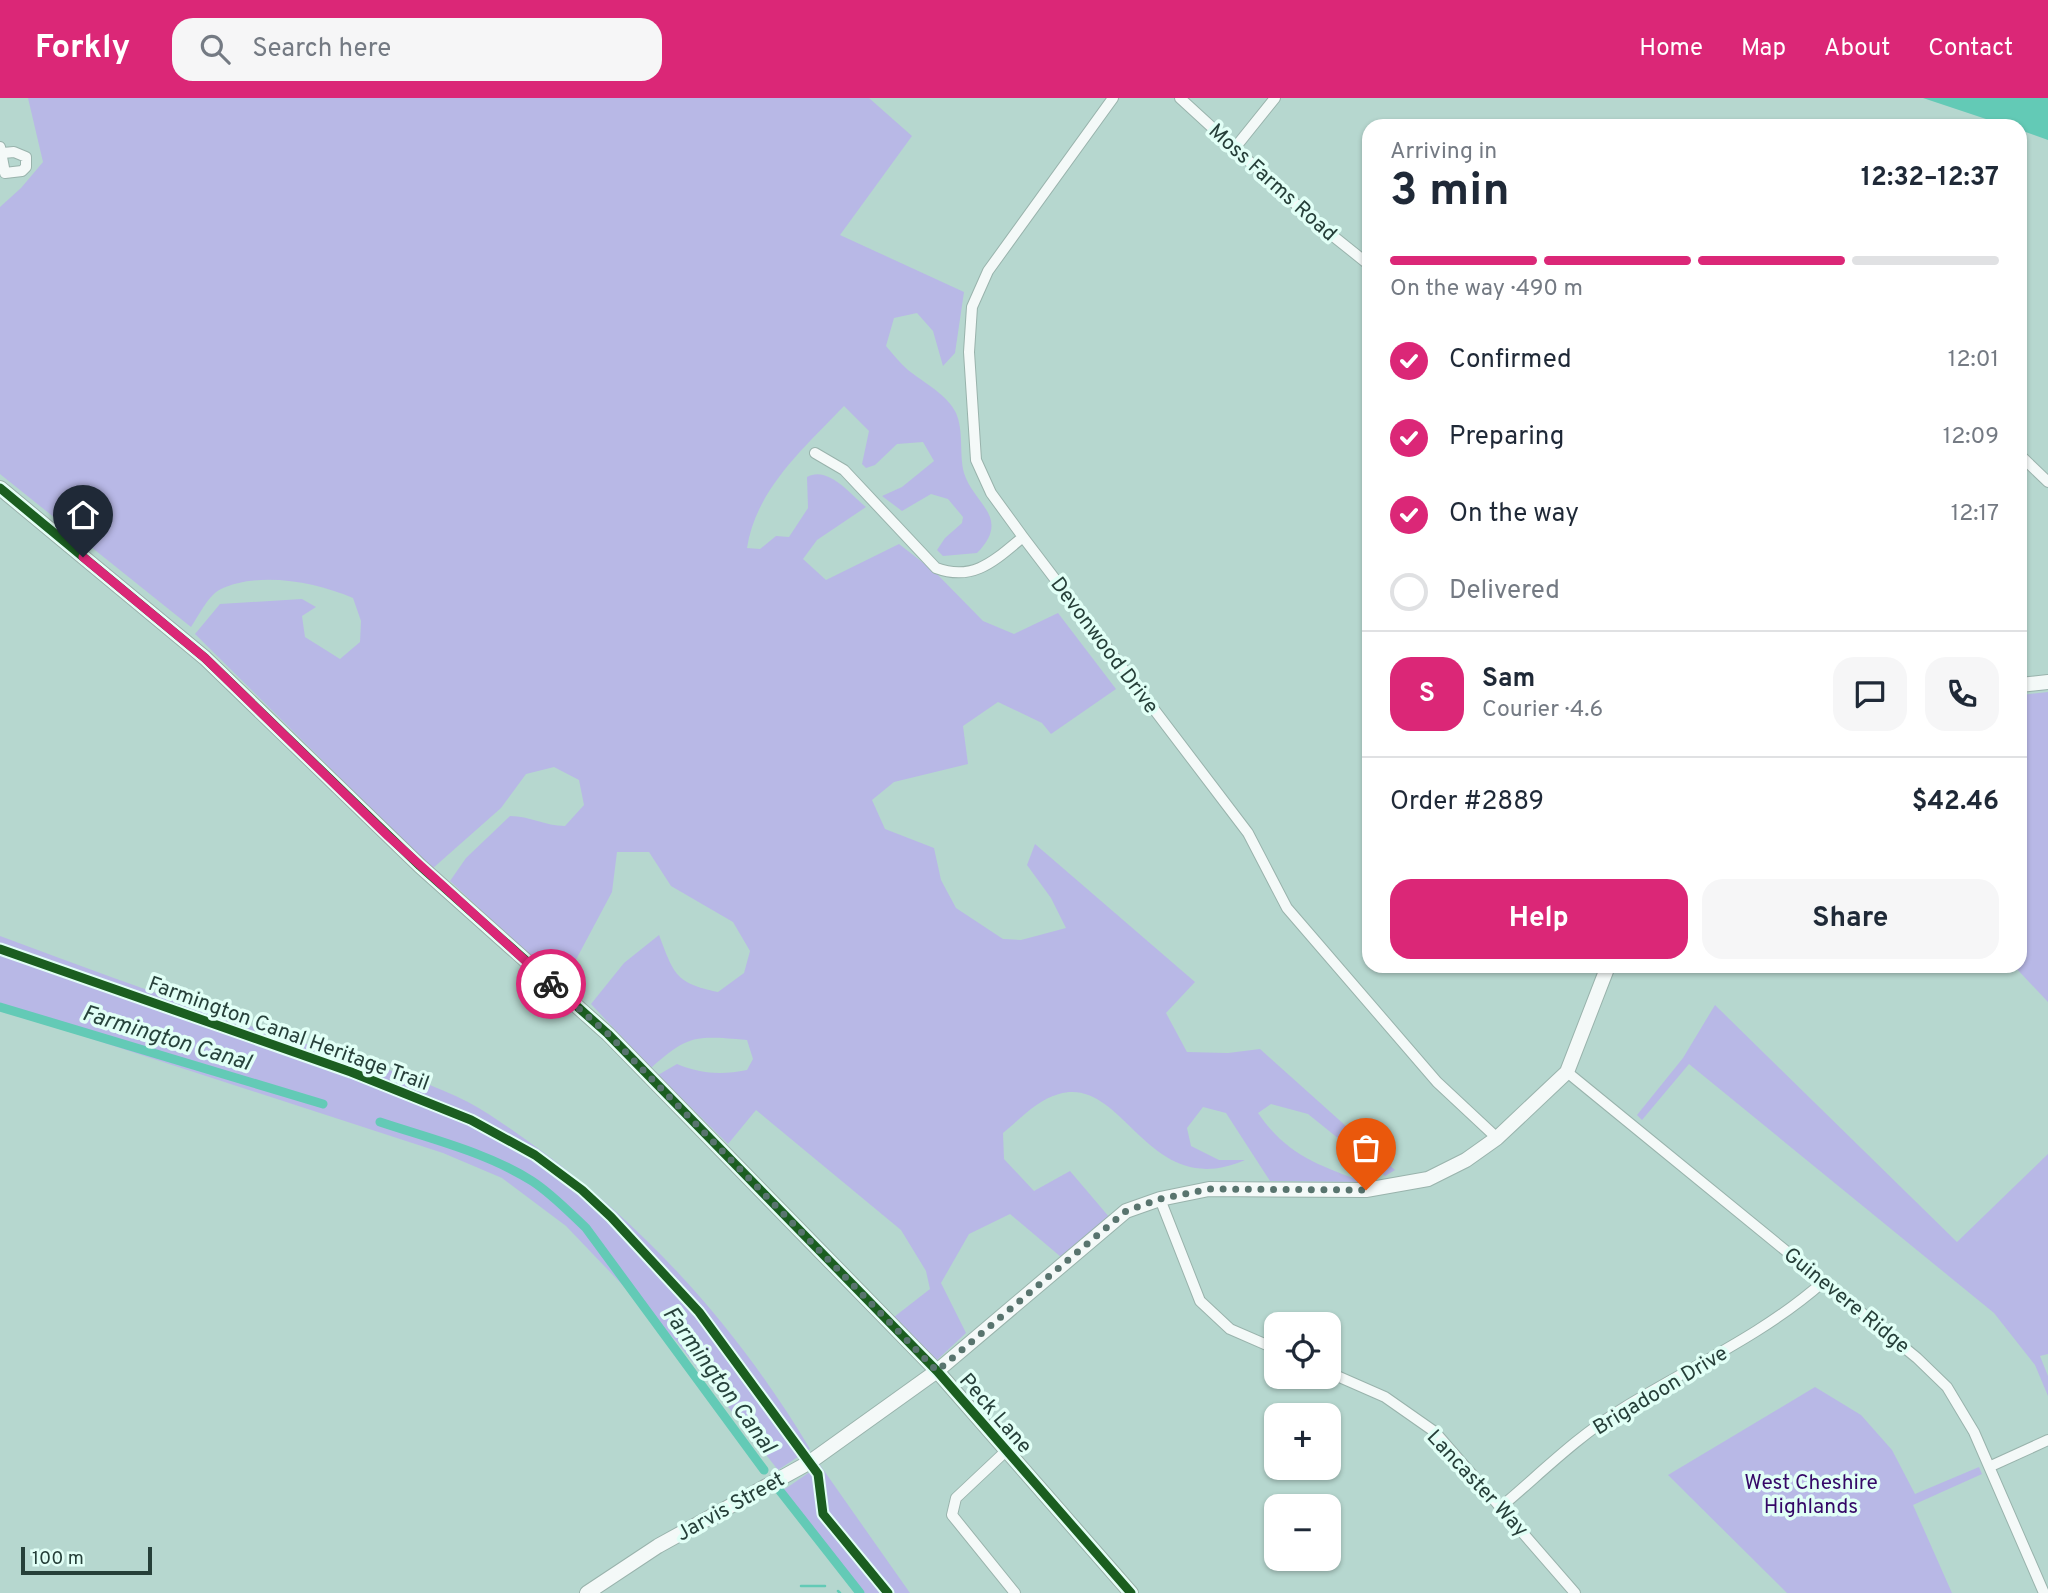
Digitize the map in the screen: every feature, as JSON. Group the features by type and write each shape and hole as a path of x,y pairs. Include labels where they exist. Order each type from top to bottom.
{"street":[{"name":"Devonwood Drive","path":"1113,98 988,271 972,307 969,352 976,460 991,493 1023,537 1248,833 1287,908 1437,1082 1497,1138"},
{"name":"Moss Farms Road","path":"1180,98 1234,149 1362,259"},
{"path":"1234,149 1275,98"},
{"path":"815,453 844,470 923,558 936,568 948,572 975,572 1023,537"},
{"path":"2027,462 2048,482"},
{"name":"Peck Lane","path":"0,488 205,658 412,858 608,1034 937,1371 1131,1593"},
{"path":"2027,684 2048,682"},
{"name":"Jarvis Street","path":"587,1593 658,1546 810,1462 937,1371 1126,1211 1160,1199 1209,1189 1366,1190 1428,1179 1465,1160 1497,1138 1567,1072 1605,973"},
{"name":"Guinevere Ridge","path":"1567,1072 1917,1358 1947,1387 1991,1466 2044,1593"},
{"path":"1160,1199 1200,1301 1230,1329 1264,1344"},
{"name":"Brigadoon Drive","path":"1502,1506 1583,1437 1621,1410 1790,1311 1824,1282"},
{"name":"Lancaster Way","path":"1341,1378 1385,1397 1435,1432 1575,1593"},
{"path":"1991,1466 2048,1440"},
{"path":"1006,1451 956,1498 952,1515 1015,1593"}],"green space":[{"path":"28,98 869,98 912,136 840,235 964,292 955,353 943,366 933,331 917,313 894,318 886,346 908,370 941,395 956,413 960,427 964,473 991,520 991,530 987,541 977,553 943,556 937,550 945,538 962,523 963,517 948,499 931,494 902,511 882,496 902,487 934,461 923,442 897,444 875,465 866,468 862,464 869,431 844,406 799,453 771,488 752,527 747,548 760,549 776,536 789,537 808,508 807,477 823,475 839,483 866,507 817,540 803,559 826,580 899,544 935,572 983,621 1014,634 1058,613 1116,689 1051,734 1042,723 998,702 963,726 968,764 894,782 872,800 885,829 934,848 941,880 956,908 1003,939 1021,940 1066,928 1051,898 1027,865 1035,844 1195,982 1166,1013 1187,1052 1228,1053 1260,1049 1395,1170 1385,1176 1308,1114 1271,1104 1258,1113 1280,1139 1318,1164 1364,1182 1270,1181 1226,1113 1203,1107 1187,1128 1191,1146 1219,1160 1245,1160 1212,1169 1184,1165 1160,1153 1102,1102 1082,1093 1051,1097 1029,1110 1003,1133 1004,1159 1034,1191 1070,1171 1110,1218 1061,1257 1010,1214 969,1234 941,1283 966,1333 937,1360 894,1317 930,1289 926,1271 901,1230 756,1110 728,1144 658,1075 677,1064 712,1073 747,1070 753,1059 747,1040 694,1040 675,1049 651,1068 591,1004 624,963 659,935 668,959 678,975 693,985 718,992 744,973 750,951 733,922 671,886 649,852 617,852 612,892 562,986 450,881 466,858 510,816 565,826 584,805 579,780 554,767 526,774 501,808 432,869 195,634 220,604 302,599 316,607 302,616 305,637 340,659 360,642 361,621 353,598 305,583 252,581 217,592 191,627 0,474 0,207 43,162"},
{"path":"2048,692 2048,1002 2021,973 2027,973 2027,694"},
{"path":"0,936 201,1009 395,1072 444,1091 487,1113 583,1183 657,1251 691,1287 754,1365 810,1449 778,1470 677,1342 566,1226 502,1178 443,1153 0,1009"},
{"path":"1715,1005 1957,1242 2048,1154 2048,1354 2040,1356 2048,1376 2048,1396 2035,1365 1994,1313 1689,1064 1642,1120 1637,1115 1683,1058"},
{"name":"West Cheshire Highlands","path":"1815,1387 1861,1415 1892,1450 1915,1494 1979,1467 1982,1474 1913,1505 1952,1593 1787,1593 1668,1475"},
{"path":"820,1465 910,1593 864,1593 815,1533 807,1530 782,1491"}],"shaded area":[{"path":"1923,98 2048,98 2048,140 2027,132 2027,119 1986,119"}],"waterway":[{"name":"Farmington Canal","path":"0,1007 323,1104"},
{"name":"Farmington Canal","path":"380,1122 496,1162 532,1181 560,1203 586,1228 764,1470"},
{"name":"Farmington Canal","path":"780,1491 860,1593"},
{"path":"801,1586 825,1586"}],"cycle path":[{"path":"0,488 205,658 420,866 608,1034 937,1371 1131,1593"},
{"name":"Farmington Canal Heritage Trail","path":"0,949 351,1072 471,1120 535,1155 582,1190 611,1217 699,1312 818,1474 823,1514 888,1593"}],"way so far":[{"path":"551,984 608,1034 937,1371 1029,1297 1126,1211 1160,1199 1209,1189 1366,1190"}],"route":[{"path":"83,557 205,658 388,836 551,984"}]}
